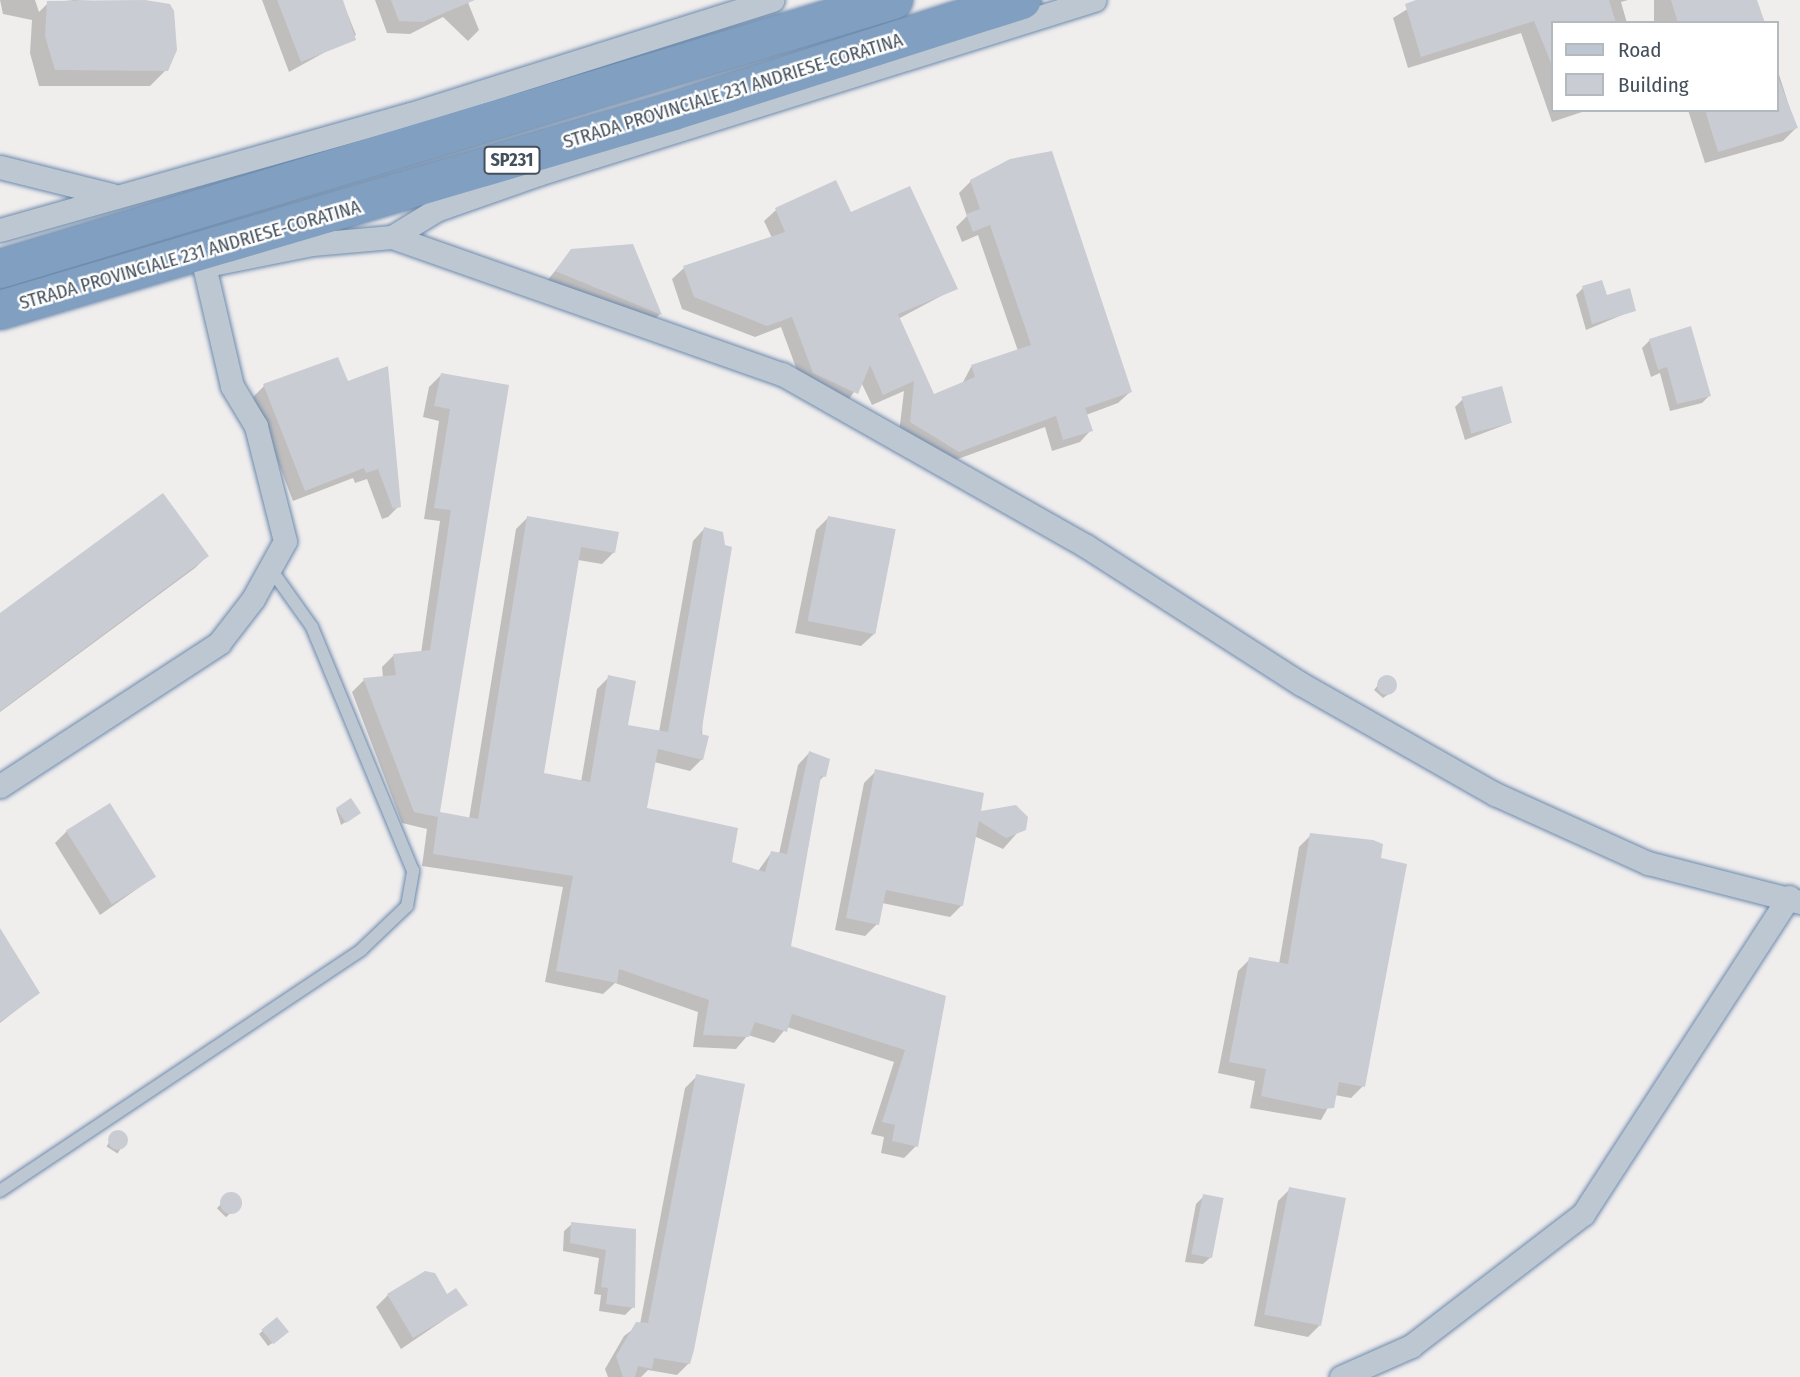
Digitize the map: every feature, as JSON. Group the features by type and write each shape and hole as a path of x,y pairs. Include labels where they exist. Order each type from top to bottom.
{"highway":[{"name":"STRADA PROVINCIALE 231 ANDRIESE-CORATINA","path":"0,269 893,0"},
{"name":"STRADA PROVINCIALE 231 ANDRIESE-CORATINA","path":"18,305 648,119 1022,0"}],"street":[{"path":"0,230 112,195 411,114 772,0"},
{"path":"392,237 436,210 538,174 1094,0"},
{"path":"0,167 112,195"},
{"path":"18,305 312,244 392,237 782,374 1086,546 1301,684 1495,794 1648,863 1794,900 1583,1214 1411,1346 1341,1377"},
{"path":"0,786 219,643 285,541 273,477 256,426 232,386 204,266"}],"lane":[{"path":"0,1191 361,950 407,906 413,871 408,858 313,627 270,568"}],"building":[{"path":"145,0 170,4 174,11 177,50 168,71 55,70 45,36 47,1"},
{"path":"277,0 343,0 356,40 301,62"},
{"path":"391,0 475,0 423,22 399,21"},
{"path":"1416,0 1609,0 1615,21 1552,21 1552,66 1534,21 1421,57 1405,4"},
{"path":"1671,0 1757,0 1764,21 1677,21"},
{"path":"1779,80 1798,128 1718,152 1706,112 1779,112"},
{"path":"1052,151 1132,392 1085,408 1093,431 1063,440 1056,416 959,452 910,422 914,381 883,395 870,365 858,394 813,373 792,317 767,326 694,297 683,266 785,232 775,208 836,180 851,212 910,186 958,289 898,314 934,394 975,377 971,365 1031,345 990,225 973,232 966,214 980,209 970,180 1010,159"},
{"path":"633,244 662,315 555,271 571,249"},
{"path":"1602,280 1607,295 1630,288 1636,311 1592,324 1582,286"},
{"path":"1691,326 1711,396 1677,404 1667,367 1658,370 1649,339"},
{"path":"338,357 348,381 388,366 401,507 393,509 378,469 366,473 364,468 305,491 263,384"},
{"path":"441,373 509,385 440,812 478,819 527,516 619,532 615,553 581,547 544,773 590,782 608,675 636,681 628,725 668,732 704,527 723,532 725,545 732,547 701,734 709,736 703,760 658,749 647,808 738,828 732,862 765,872 771,851 787,854 809,751 830,759 826,777 821,776 791,946 946,996 918,1147 892,1141 895,1125 882,1122 905,1050 792,1014 787,1032 755,1022 749,1037 703,1035 709,1000 619,969 617,983 556,971 573,876 433,854 438,817 414,812 363,678 396,675 393,654 430,650 451,510 434,508 450,409 434,406"},
{"path":"1502,386 1512,423 1471,434 1461,397"},
{"path":"163,493 209,556 0,711 0,613"},
{"path":"828,516 896,529 875,634 808,621"},
{"path":"1387,675 1394,678 1397,685 1394,692 1387,695 1380,692 1377,685 1380,678"},
{"path":"875,769 984,793 981,811 1016,805 1028,817 1026,830 1006,838 979,821 963,906 886,890 879,925 846,918"},
{"path":"351,798 361,813 346,823 336,808"},
{"path":"110,803 156,877 112,904 66,831"},
{"path":"1310,833 1373,840 1383,844 1381,858 1407,864 1365,1087 1339,1082 1334,1108 1323,1109 1261,1096 1266,1069 1229,1062 1249,957 1288,964"},
{"path":"0,928 40,993 0,1022"},
{"path":"696,1074 745,1084 694,1350 690,1364 654,1358 652,1369 638,1366 635,1377 623,1377 616,1356 636,1322 648,1323"},
{"path":"118,1130 125,1133 128,1140 125,1147 118,1150 111,1147 108,1140 111,1133"},
{"path":"1289,1187 1346,1198 1321,1326 1264,1315"},
{"path":"231,1192 239,1195 242,1203 239,1211 231,1214 223,1211 220,1203 223,1195"},
{"path":"1203,1194 1224,1198 1212,1258 1191,1254"},
{"path":"571,1222 636,1229 635,1308 606,1304 608,1288 601,1287 606,1250 570,1243"},
{"path":"425,1271 435,1273 447,1294 456,1288 468,1305 413,1338 387,1294"},
{"path":"277,1317 289,1332 273,1344 261,1330"}]}
